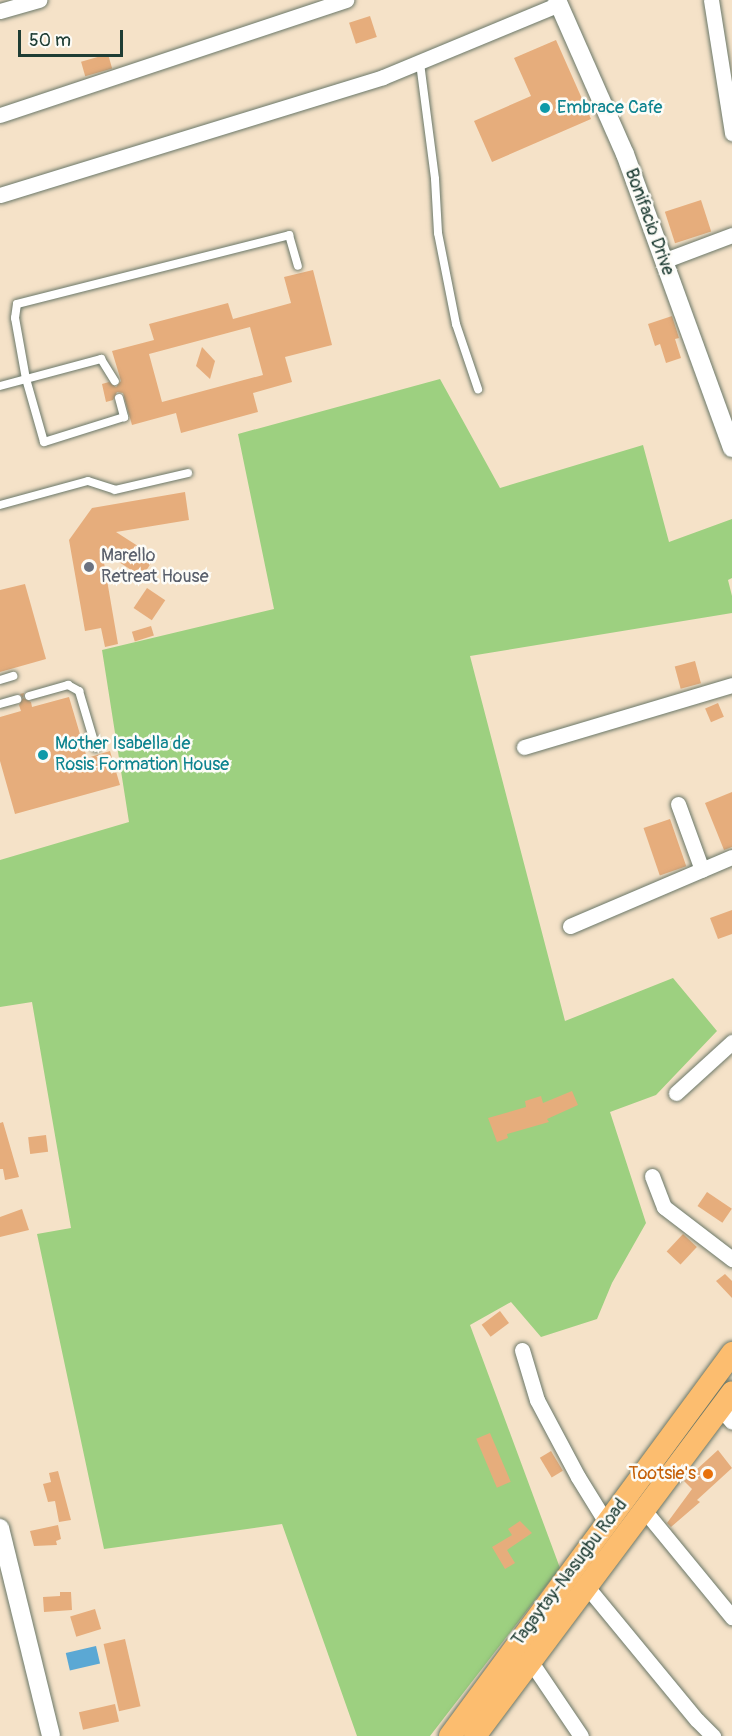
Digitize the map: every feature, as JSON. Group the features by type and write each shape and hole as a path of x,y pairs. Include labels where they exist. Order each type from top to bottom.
{"main road":[{"name":"Tagaytay-Nasugbu Road","path":"450,1736 732,1353"},
{"name":"Tagaytay-Nasugbu Road","path":"475,1736 588,1588 644,1510 728,1407"}],"street":[{"path":"0,11 39,0"},
{"path":"0,115 346,0"},
{"path":"711,0 732,133"},
{"path":"0,195 383,77 558,2"},
{"name":"Bonifacio Drive","path":"558,2 625,154 732,448"},
{"path":"663,261 732,235"},
{"path":"524,747 732,685"},
{"path":"678,804 702,870"},
{"path":"570,926 732,857"},
{"path":"676,1093 732,1042"},
{"path":"652,1176 664,1207 732,1259"},
{"path":"522,1350 537,1400 578,1477 607,1524"},
{"path":"644,1510 732,1617"},
{"path":"0,1528 51,1736"},
{"path":"588,1588 697,1720 713,1736"},
{"path":"531,1662 581,1736"}],"lane":[{"path":"420,63 435,179 438,234 456,324 478,389"},
{"path":"119,398 124,417 44,442 26,379 15,318 16,304 289,235 298,266"},
{"path":"0,386 101,359 115,381"},
{"path":"0,505 88,481 115,490 188,473"},
{"path":"0,680 13,676"},
{"path":"29,696 68,685 80,691 96,748"},
{"path":"0,704 17,699"}],"green space":[{"path":"440,379 500,488 643,445 669,542 732,519 732,578 728,580 732,596 732,613 470,656 565,1021 673,978 717,1031 656,1095 610,1112 646,1223 612,1283 597,1319 541,1337 511,1302 470,1325 560,1568 430,1736 357,1736 282,1524 104,1549 37,1234 71,1228 32,1002 0,1007 0,860 129,822 102,650 274,609 238,434"}],"water":[{"path":"96,1646 100,1664 70,1671 66,1653"}],"building":[{"path":"370,16 377,37 356,44 349,23"},
{"name":"Embrace Cafe","path":"556,40 591,119 492,162 474,121 531,96 514,58"},
{"path":"108,54 112,68 85,76 81,62"},
{"path":"701,200 711,231 675,243 665,212"},
{"path":"313,270 332,345 285,357 292,382 253,393 258,412 181,433 176,413 132,425 123,393 117,392 113,400 106,402 102,384 109,382 116,387 121,381 112,351 154,340 149,324 228,303 233,319 291,303 284,277","holes":["250,327 263,375 162,402 149,354"]},
{"path":"672,316 679,338 675,339 681,358 666,363 660,344 655,346 648,324"},
{"path":"202,347 215,361 210,379 196,366"},
{"name":"Marello Retreat House","path":"185,492 189,520 116,532 155,557 142,577 102,551 118,644 105,647 101,628 85,631 69,540 92,508"},
{"path":"25,584 46,659 0,672 0,590"},
{"path":"147,588 165,600 152,620 134,608"},
{"path":"151,626 154,636 135,641 132,632"},
{"path":"695,661 701,683 681,689 675,666"},
{"name":"Mother Isabella de Rosis Formation House","path":"69,697 87,758 110,751 120,785 15,814 0,761 0,717 21,711 19,705 23,698 31,702 32,707"},
{"path":"718,703 724,717 711,722 705,708"},
{"path":"732,792 732,847 724,850 705,803"},
{"path":"670,819 686,866 660,875 644,828"},
{"path":"732,910 732,934 718,939 710,918"},
{"path":"572,1091 578,1105 547,1119 549,1122 507,1134 508,1138 497,1142 488,1118 526,1107 525,1101 541,1096 543,1103"},
{"path":"3,1122 19,1177 5,1180 3,1169 0,1169 0,1123"},
{"path":"46,1135 48,1152 30,1154 28,1137"},
{"path":"707,1192 732,1209 722,1223 697,1206"},
{"path":"22,1209 29,1230 0,1237 0,1217"},
{"path":"683,1234 697,1247 681,1265 667,1252"},
{"path":"725,1274 732,1281 732,1298 716,1281"},
{"path":"500,1311 509,1323 491,1337 482,1325"},
{"path":"490,1433 511,1482 497,1488 476,1439"},
{"name":"Tootsie's","path":"718,1450 732,1468 697,1500 700,1502 671,1527 667,1523 692,1489 684,1481"},
{"path":"551,1451 563,1471 552,1477 540,1458"},
{"path":"58,1471 71,1520 59,1522 55,1501 48,1502 43,1484 51,1482 49,1473"},
{"path":"520,1521 532,1533 507,1550 515,1563 505,1569 492,1547 512,1535 508,1529"},
{"path":"58,1525 61,1539 56,1541 57,1545 34,1546 30,1531"},
{"path":"60,1592 71,1592 72,1610 44,1612 43,1597 60,1596"},
{"path":"95,1609 101,1629 76,1637 70,1617"},
{"path":"125,1639 141,1706 119,1711 104,1644"},
{"path":"115,1704 119,1722 83,1730 79,1712"}],"place":[{"name":"Embrace Cafe","path":"545,108"},
{"name":"Marello Retreat House","path":"89,567"},
{"name":"Mother Isabella de Rosis Formation House","path":"43,755"},
{"name":"Tootsie's","path":"708,1474"}]}
